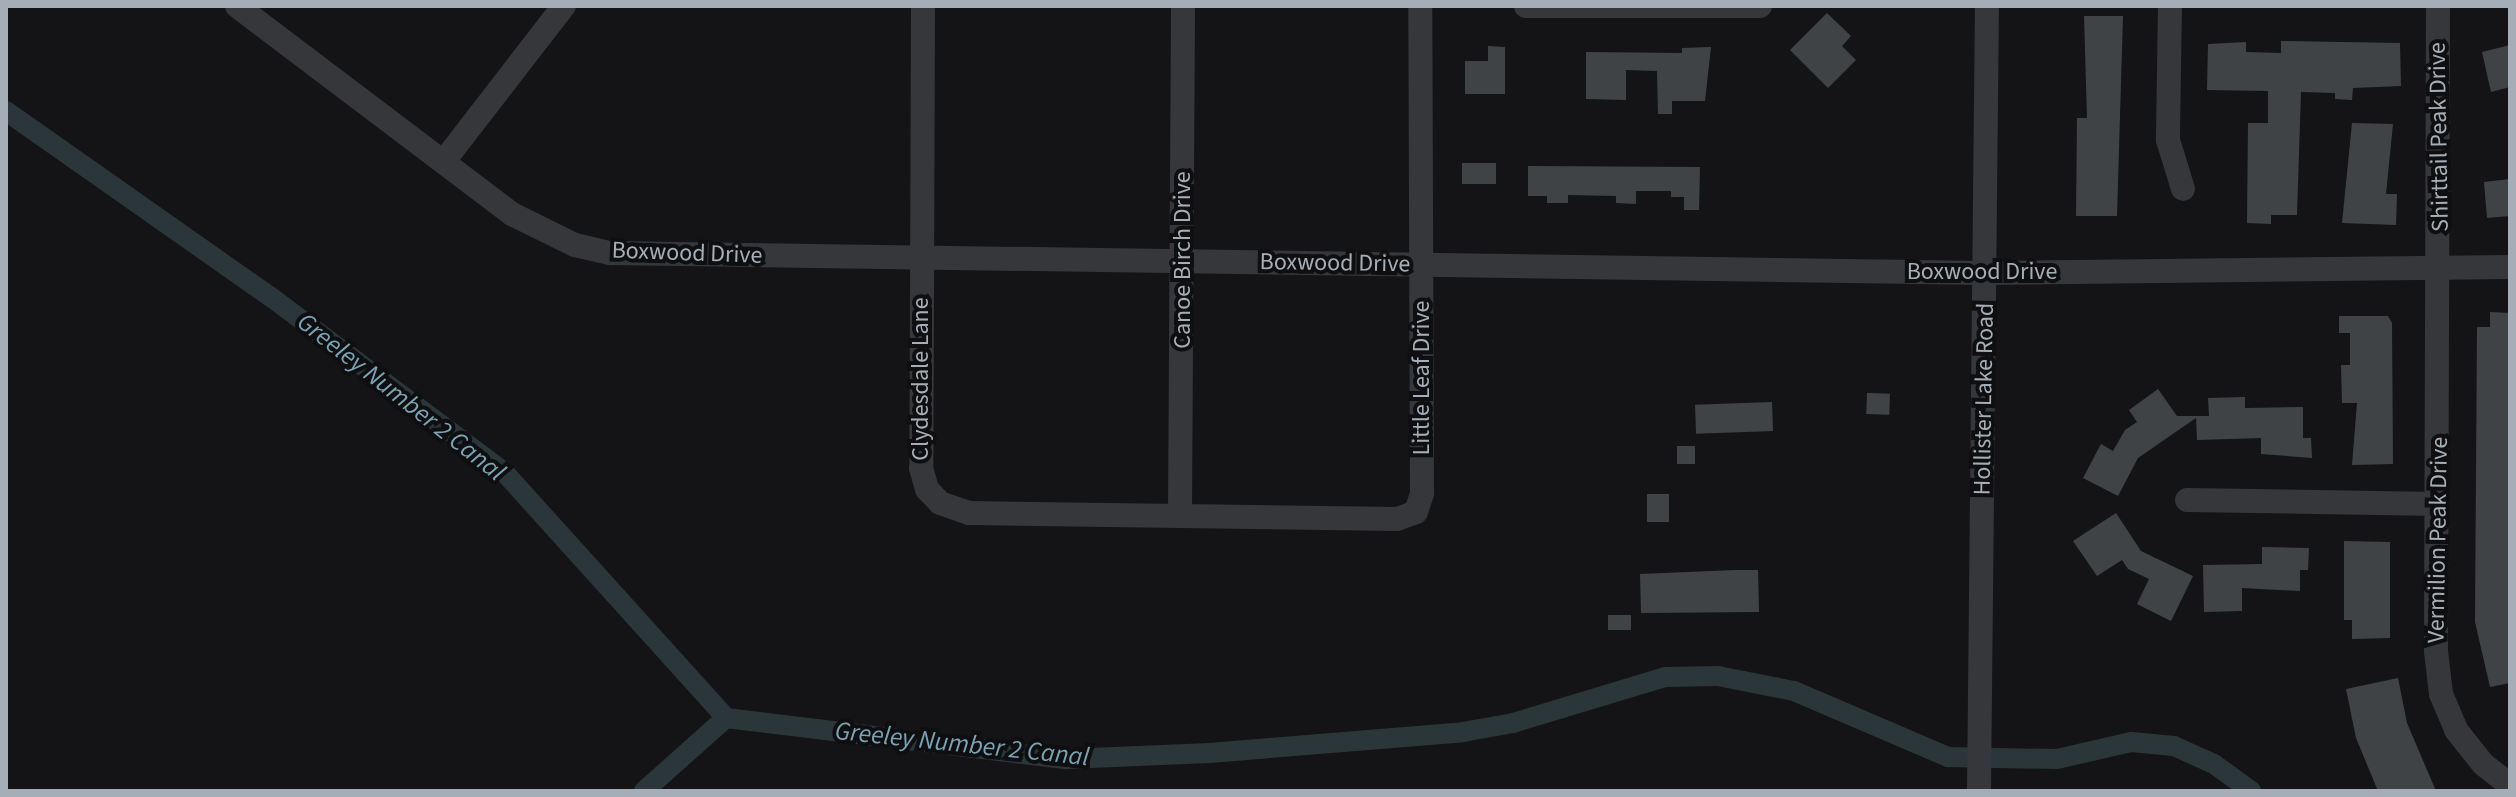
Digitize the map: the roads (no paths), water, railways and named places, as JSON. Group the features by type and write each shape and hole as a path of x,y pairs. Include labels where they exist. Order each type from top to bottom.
{"street":[{"path":"444,161 564,6"},
{"name":"Clydesdale Lane","path":"923,6 921,468 927,489 940,503 969,513 1180,514"},
{"name":"Canoe Birch Drive","path":"1180,514 1184,262 1183,6"},
{"name":"Little Leaf Drive","path":"1180,514 1397,519 1416,512 1422,493 1420,6"},
{"path":"1526,6 1760,6"},
{"name":"Hollister Lake Road","path":"1979,790 1987,6"},
{"path":"2170,6 2168,140 2183,189"},
{"name":"Shirttail Peak Drive","path":"2438,6 2441,268"},
{"name":"Boxwood Drive","path":"248,9 444,161 544,233 599,250 921,258 1985,273 2510,267"},
{"name":"Vermilion Peak Drive","path":"2441,268 2438,504 2441,694 2456,730 2483,764 2510,785"},
{"path":"2187,500 2438,504"}],"waterway":[{"name":"Greeley Number 2 Canal","path":"6,111 271,297 504,472 726,718 1067,759 1210,753 1463,732 1513,723 1665,677 1718,676 1794,691 1948,757 2057,759 2131,742 2174,746 2214,764 2251,791"},
{"path":"644,791 726,718"}]}
